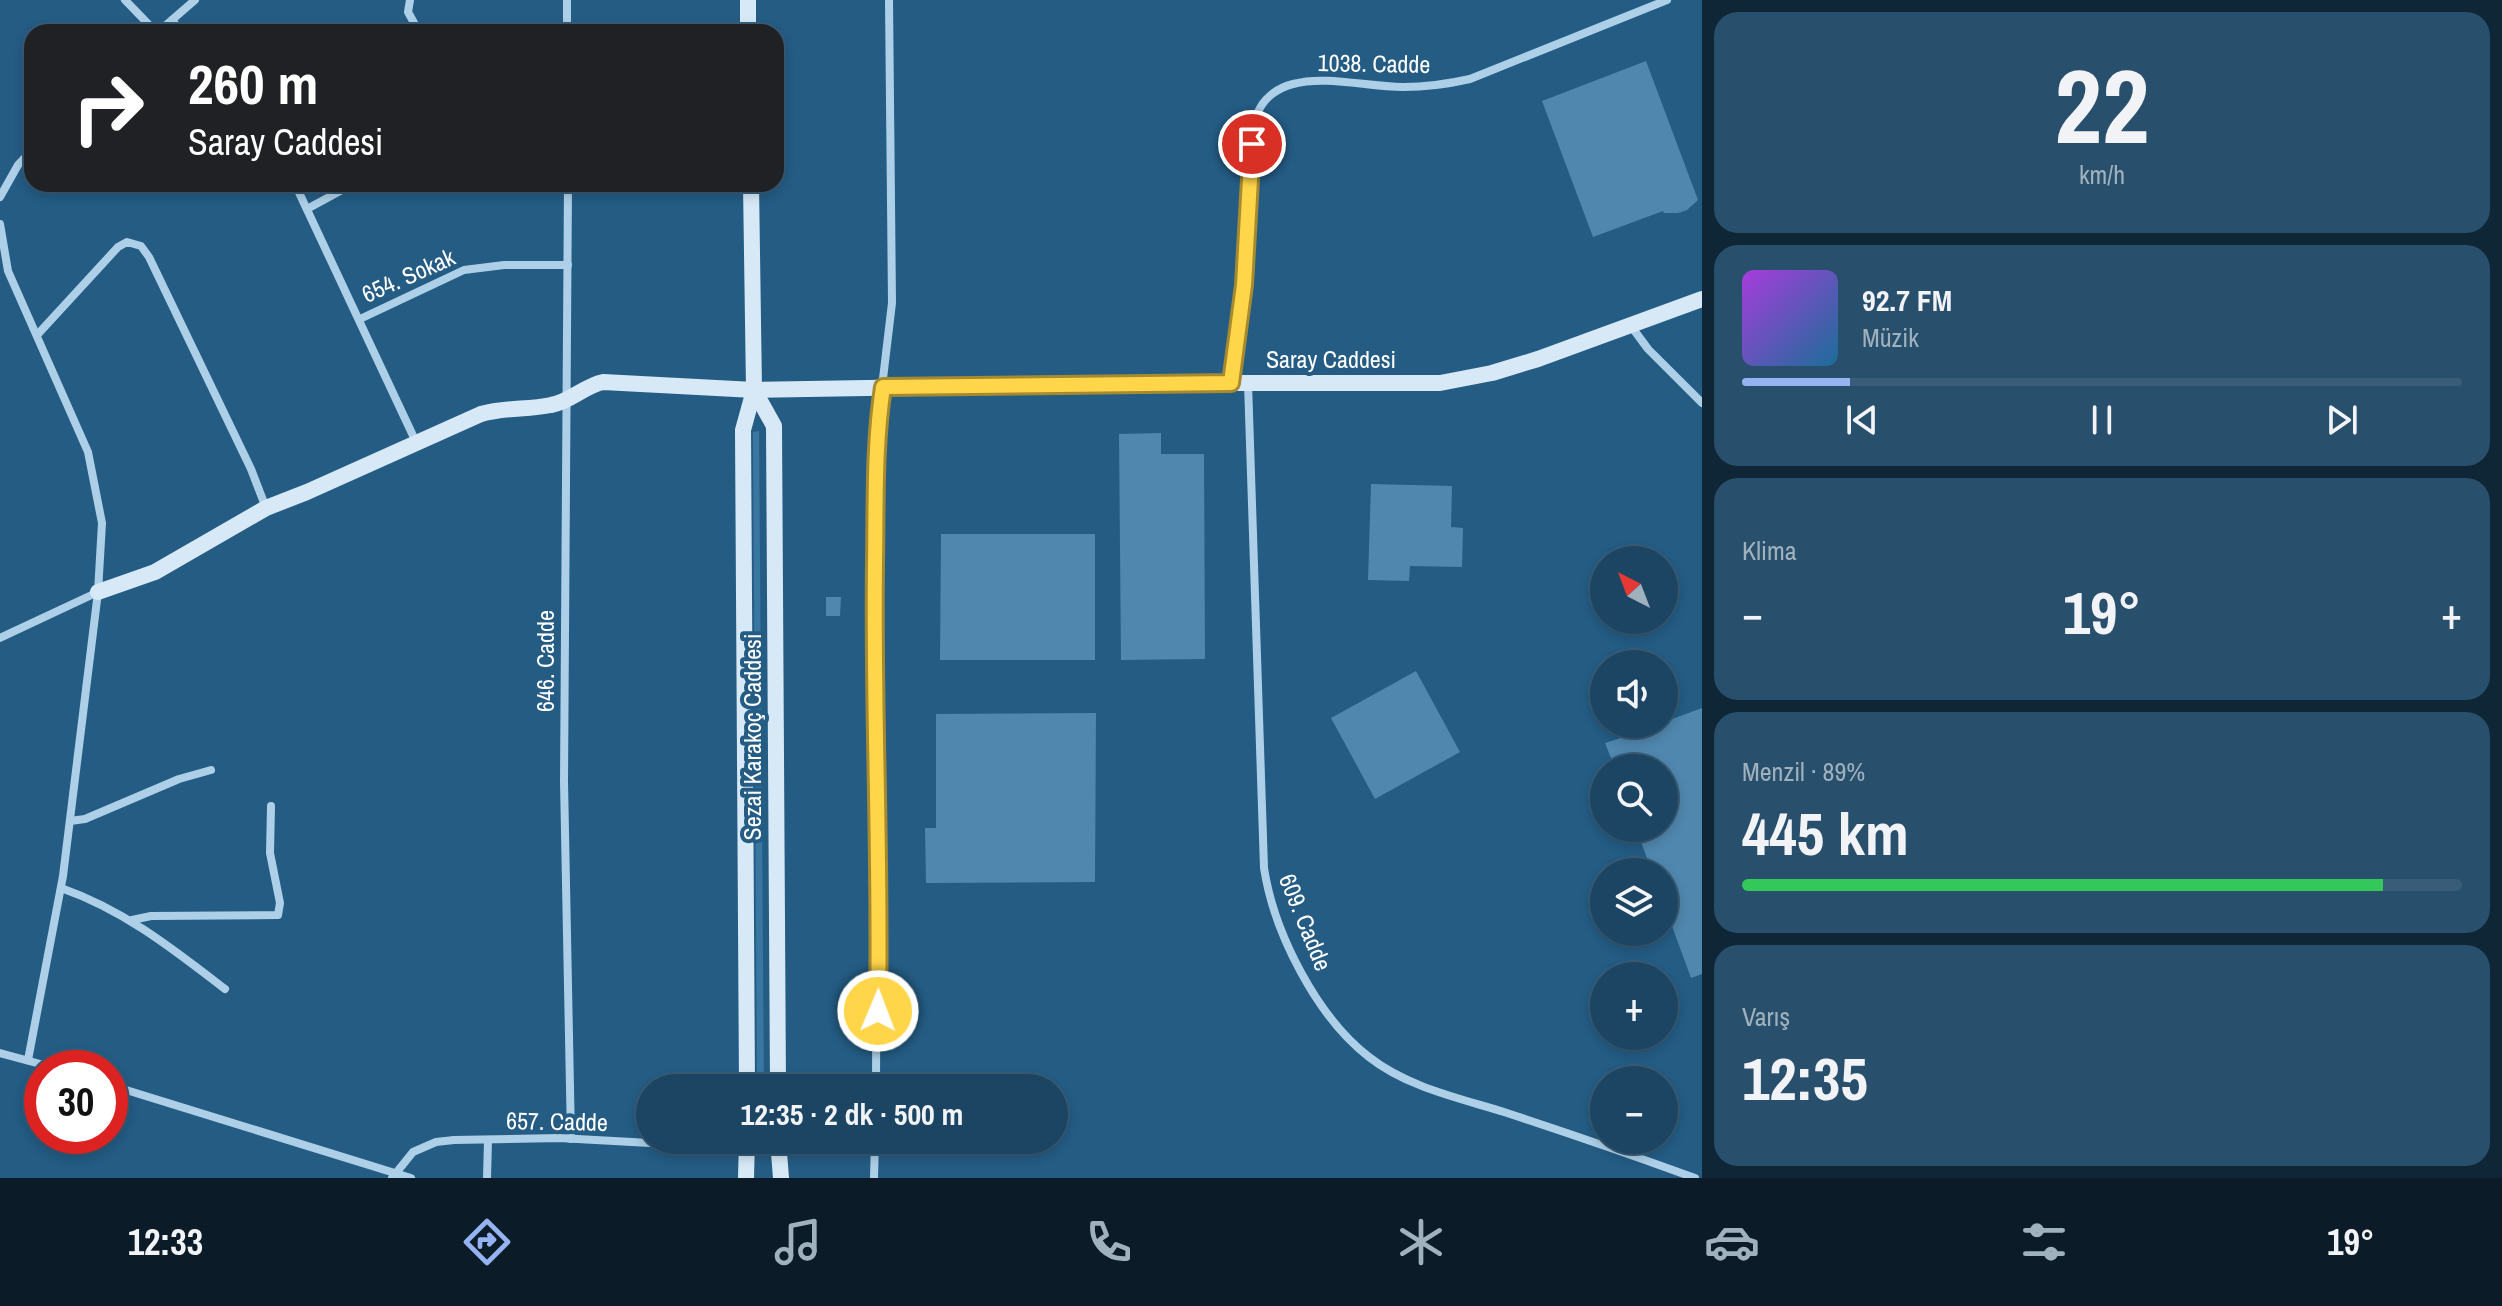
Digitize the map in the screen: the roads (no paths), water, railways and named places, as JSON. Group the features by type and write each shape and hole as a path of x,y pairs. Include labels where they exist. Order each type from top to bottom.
{"street":[{"path":"125,0 149,24"},
{"path":"167,24 195,0"},
{"path":"410,0 408,12 415,24"},
{"path":"567,0 567,24"},
{"path":"748,0 748,24"},
{"path":"876,1074 877,802 873,662 877,429 892,303 889,0"},
{"name":"1038. Cadde","path":"1231,383 1244,285 1249,163 1254,125 1262,103 1281,88 1310,81 1402,87 1470,79 1667,0"},
{"path":"172,20 175,24"},
{"path":"0,197 24,159"},
{"path":"299,192 416,442"},
{"path":"307,209 338,192"},
{"name":"646. Cadde","path":"568,192 564,781 571,1139"},
{"name":"Sezai Karakoç Caddesi","path":"747,1074 743,430 754,390 751,192"},
{"path":"0,224 8,271 88,452 102,523 98,592 61,888 30,1050"},
{"path":"38,334 118,247 127,242 141,246 251,469 266,508"},
{"name":"654. Sokak","path":"360,319 464,270 504,265 568,265"},
{"name":"Saray Caddesi","path":"98,592 155,572 266,508 416,442 500,408 551,405 603,382 754,390 1440,383 1492,373 1538,359 1702,299"},
{"path":"1631,326 1648,349 1702,403"},
{"name":"609. Cadde","path":"1248,383 1264,868 1268,892 1304,976 1335,1023 1369,1057 1390,1071 1439,1091 1695,1178"},
{"name":"Sezai Karakoç Caddesi","path":"754,390 774,426 778,1074"},
{"path":"0,638 98,592"},
{"path":"70,821 85,819 179,779 211,770"},
{"path":"132,920 151,916 278,915 280,903 270,853 271,806"},
{"path":"61,888 92,899 132,920 225,989"},
{"path":"0,1053 24,1059"},
{"path":"128,1091 411,1178"},
{"name":"657. Cadde","path":"394,1175 413,1152 423,1146 454,1140 636,1141"},
{"path":"487,1178 488,1140"},
{"path":"746,1178 747,1154"},
{"path":"779,1154 781,1178"},
{"path":"874,1178 875,1154"}]}
